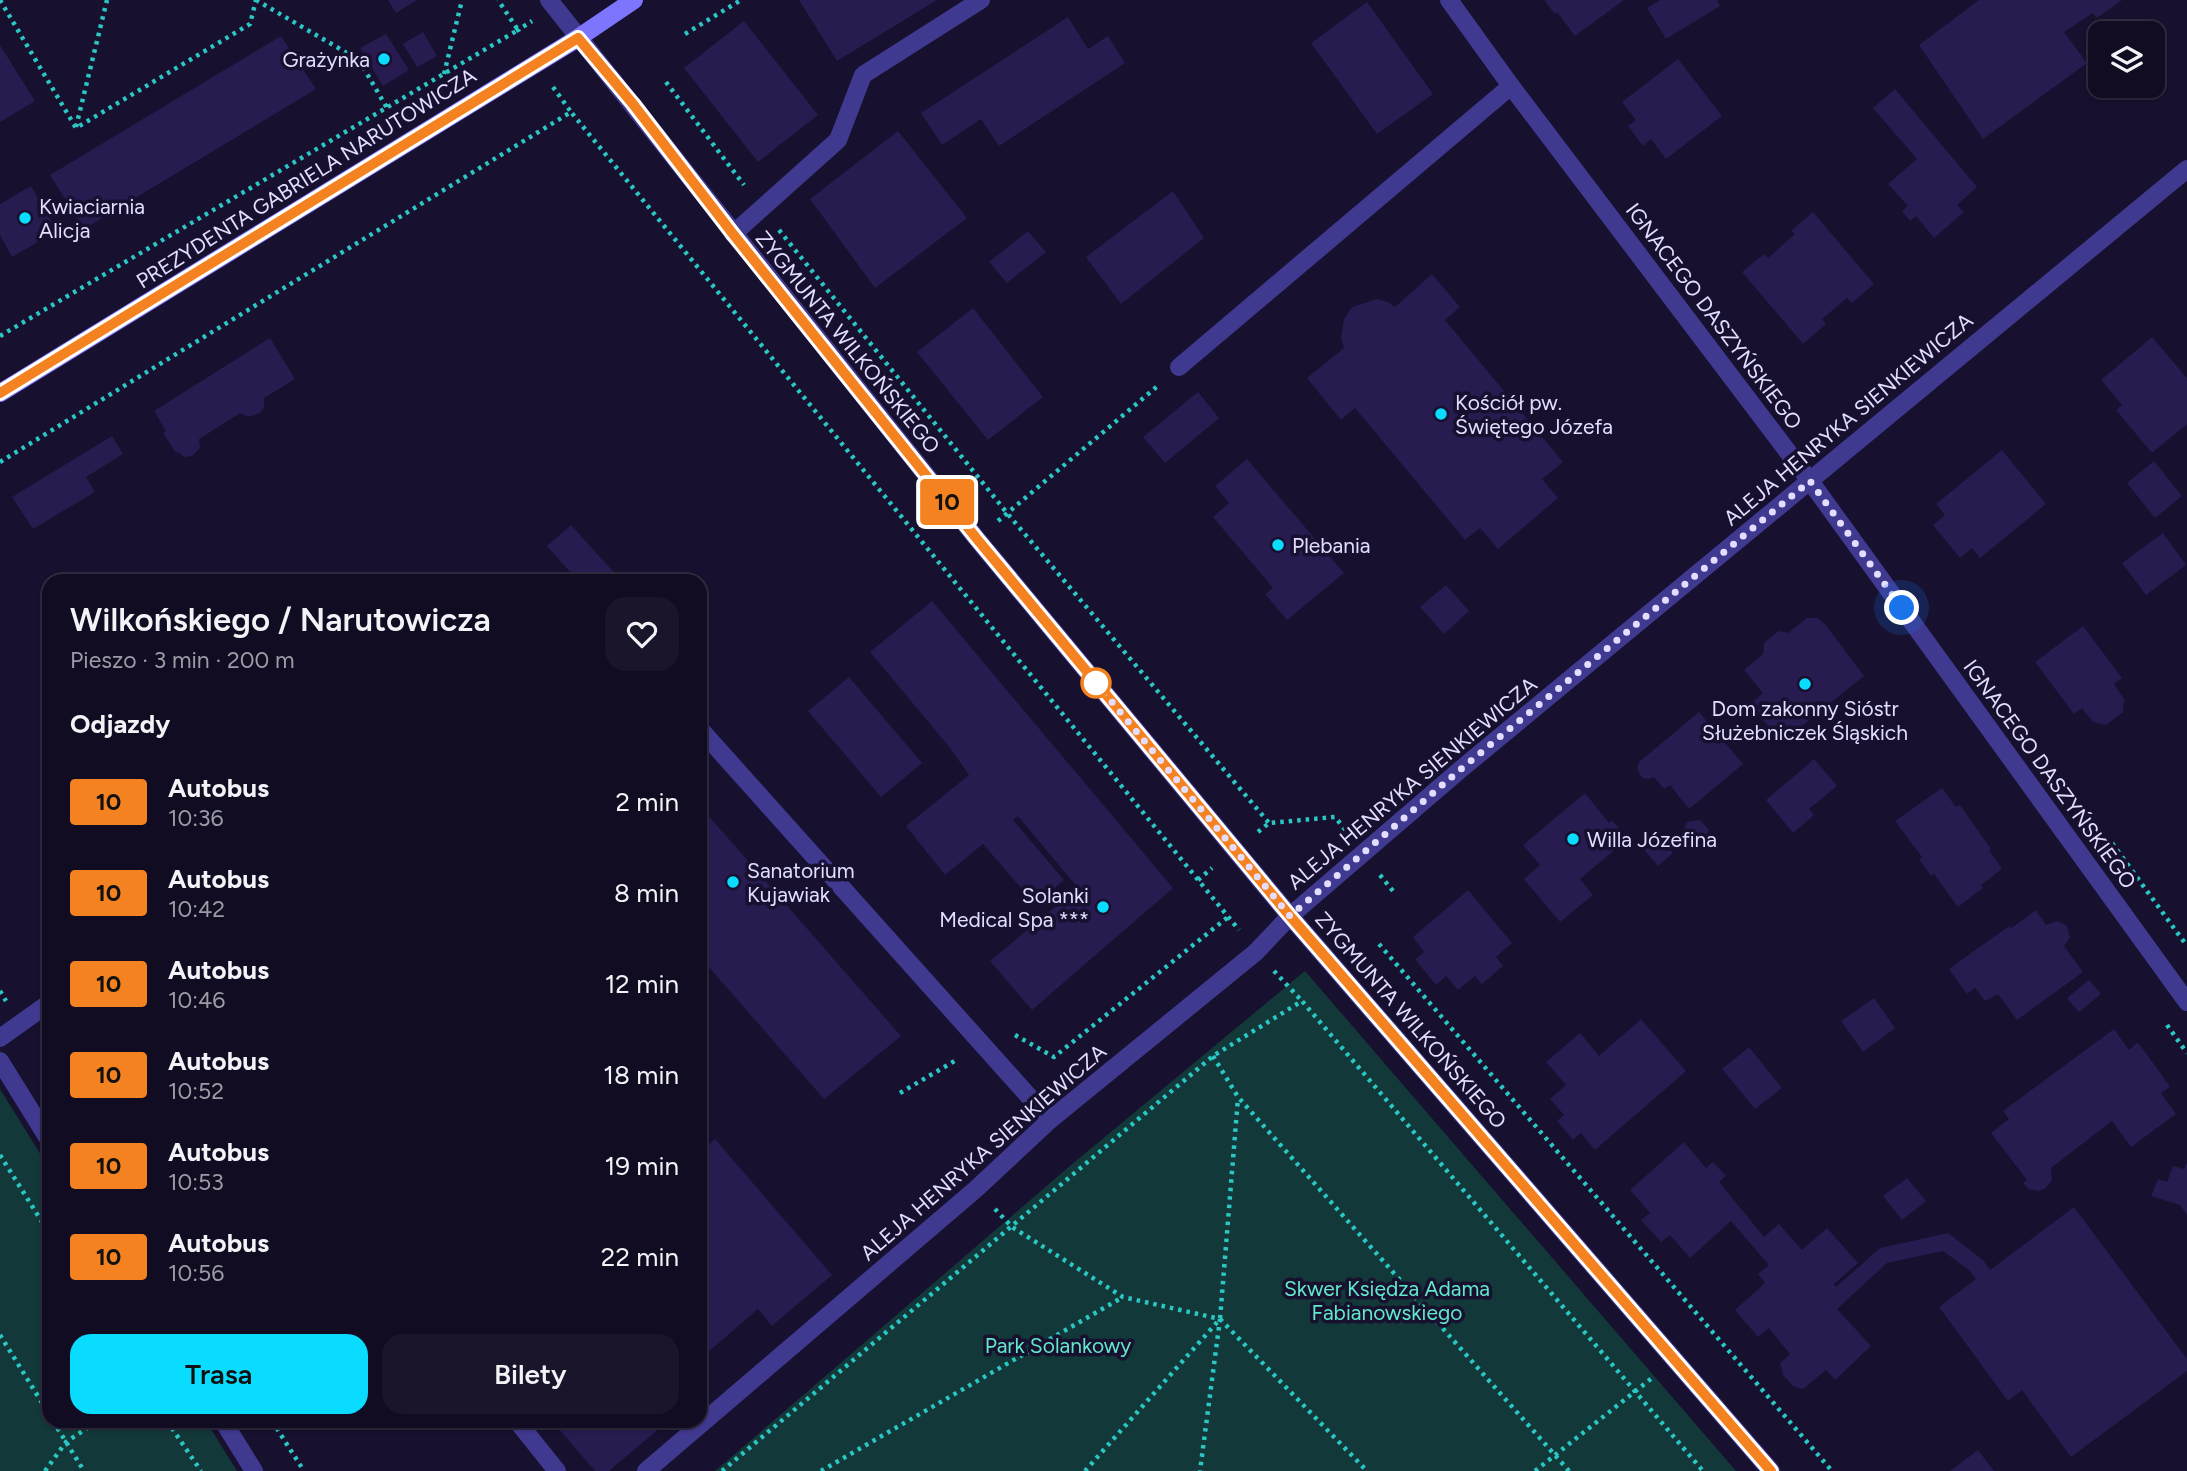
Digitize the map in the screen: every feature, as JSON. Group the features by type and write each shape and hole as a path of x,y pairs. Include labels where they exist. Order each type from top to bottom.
{"street":[{"name":"ZYGMUNTA WILKOŃSKIEGO","path":"550,0 977,539 1290,916 1771,1471"},
{"name":"PREZYDENTA GABRIELA NARUTOWICZA","path":"0,393 578,38 634,0"},
{"name":"ZYGMUNTA WILKOŃSKIEGO","path":"733,234 838,140 863,75 981,0"},
{"name":"IGNACEGO DASZYŃSKIEGO","path":"1449,0 1810,481 2187,1002"},
{"path":"1179,367 1511,86"},
{"name":"ALEJA HENRYKA SIENKIEWICZA","path":"707,1419 976,1189 1050,1120 1256,952 1290,916 1461,769 2187,169"},
{"path":"707,737 1050,1120"},
{"path":"0,1038 42,1008"},
{"path":"0,1061 42,1129"},
{"path":"227,1428 254,1471"},
{"path":"523,1428 557,1471"},
{"name":"ALEJA HENRYKA SIENKIEWICZA","path":"646,1471 696,1428"}],"path":[{"path":"0,0 76,128"},
{"path":"76,128 107,0"},
{"path":"76,128 250,24 256,0 359,60 387,108"},
{"path":"444,74 461,0"},
{"path":"0,336 518,30 498,0"},
{"path":"685,34 741,0"},
{"path":"666,82 761,208 1007,513 1269,823"},
{"path":"0,462 571,112 1256,952 1302,1001 1703,1471"},
{"path":"977,539 1179,367"},
{"path":"900,1093 1009,1031 1054,1057 1228,917"},
{"path":"1379,944 1832,1471"},
{"path":"722,1471 1213,1056 1302,1001"},
{"path":"1213,1056 1238,1097 1569,1471"},
{"path":"1200,1471 1220,1319 1238,1097"},
{"path":"0,1155 42,1222"},
{"path":"976,1189 1012,1227 1123,1297 1220,1319 1367,1471"},
{"path":"821,1471 1123,1297"},
{"path":"1085,1471 1220,1319"},
{"path":"0,1335 42,1403"},
{"path":"1535,1471 1675,1360"},
{"path":"58,1428 84,1471"},
{"path":"45,1471 66,1442 87,1428"},
{"path":"172,1428 201,1471"},
{"path":"276,1428 304,1471"}],"green space":[{"name":"Skwer Księdza Adama Fabianowskiego","path":"1305,971 1736,1471 715,1471 1071,1165"},
{"path":"0,1089 42,1157 42,1428 210,1428 237,1471 0,1471"}],"building":[{"path":"388,0 417,0 396,13"},
{"path":"799,0 937,0 837,61"},
{"path":"1544,0 1624,0 1575,36"},
{"path":"1660,0 1717,0 1720,6 1666,39 1647,8"},
{"path":"1979,0 2122,0 2097,18 2093,13 2064,32 2087,63 1983,139 1919,45"},
{"path":"1367,2 1433,94 1377,134 1311,43"},
{"path":"1068,17 1088,49 1108,36 1125,63 999,146 981,119 942,145 921,113"},
{"path":"744,21 818,115 758,162 684,68"},
{"path":"423,32 437,56 417,67 403,44"},
{"name":"Grażynka","path":"386,34 409,70 383,86 360,48"},
{"path":"281,36 316,89 84,229 50,175"},
{"path":"0,45 35,101 0,122"},
{"path":"1678,59 1722,116 1666,159 1651,139 1643,146 1628,126 1636,120 1622,102"},
{"path":"1895,89 1977,187 1957,205 1964,212 1934,238 1916,216 1910,221 1902,211 1908,206 1888,184 1917,159 1873,108"},
{"path":"898,131 967,218 875,288 810,199"},
{"name":"Kwiaciarnia Alicja","path":"31,186 57,231 12,257 0,235 0,204"},
{"path":"1173,191 1204,238 1121,304 1086,257"},
{"path":"1813,212 1874,284 1852,303 1847,298 1822,319 1826,324 1803,344 1742,272 1764,254 1768,258 1795,234 1791,231"},
{"path":"1028,231 1046,252 1007,283 989,262"},
{"name":"Kościół pw. Świętego Józefa","path":"1432,274 1460,307 1445,320 1563,462 1542,479 1558,498 1498,549 1480,528 1465,540 1355,408 1341,420 1307,378 1344,348 1341,338 1344,319 1352,307 1377,299 1395,307"},
{"path":"973,308 1043,397 988,440 917,352"},
{"path":"2152,337 2187,378 2187,424 2152,453 2116,410 2122,405 2101,380"},
{"path":"270,338 295,379 264,398 264,407 260,413 248,417 240,413 199,439 200,448 192,456 184,457 176,453 163,433 166,431 154,411"},
{"path":"1198,392 1219,418 1165,463 1143,437"},
{"path":"112,436 123,454 86,477 95,492 33,529 12,497"},
{"path":"2002,450 2046,504 1980,558 1972,548 1960,558 1933,525 1945,515 1936,504"},
{"name":"Plebania","path":"1247,459 1344,573 1287,620 1265,594 1273,588 1213,517 1229,503 1215,486"},
{"path":"2154,461 2182,496 2155,518 2127,483"},
{"path":"571,525 615,574 572,574 547,546"},
{"path":"2163,533 2186,565 2146,595 2122,563"},
{"path":"1446,585 1469,611 1444,634 1420,607"},
{"path":"932,601 1173,888 1032,1010 990,961 1078,888 1018,816 1013,820 1064,880 1035,904 983,844 945,875 906,826 969,775 950,748 870,652"},
{"name":"Dom zakonny Sióstr Służebniczek Śląskich","path":"1807,618 1817,618 1825,624 1864,676 1782,742 1750,705 1763,693 1744,670 1763,654 1764,643 1776,633 1788,633"},
{"path":"2083,626 2122,678 2114,684 2124,699 2123,712 2106,725 2093,722 2082,708 2074,714 2035,662"},
{"path":"849,677 922,763 881,797 808,711"},
{"path":"1699,712 1743,764 1689,809 1670,785 1664,789 1654,777 1642,778 1637,769 1639,762"},
{"path":"1814,759 1837,786 1809,809 1814,815 1793,833 1766,800"},
{"path":"1942,788 1956,807 1960,805 2002,869 1958,907 1934,874 1931,876 1919,859 1922,857 1895,821"},
{"path":"1585,793 1609,823 1612,820 1628,839 1580,879 1593,895 1560,922 1524,879 1540,865 1523,845"},
{"name":"Sanatorium Kujawiak","path":"707,814 901,1036 824,1099 707,965"},
{"path":"1700,820 1709,830 1703,843 1690,845 1682,834 1687,822"},
{"path":"1655,833 1673,853 1658,866 1640,845"},
{"path":"1468,890 1512,943 1496,957 1503,966 1482,984 1475,976 1458,990 1446,976 1436,985 1415,959 1424,952 1413,937"},
{"path":"2036,910 2046,925 2058,921 2067,926 2070,938 2064,946 2083,972 2017,1020 1998,994 1985,1001 1975,988 1967,994 1949,969"},
{"path":"2089,980 2101,994 2079,1012 2067,998"},
{"path":"1874,998 1895,1028 1863,1052 1841,1021"},
{"path":"1641,1019 1686,1071 1595,1150 1581,1133 1573,1140 1557,1121 1564,1115 1550,1099 1566,1085 1546,1062 1580,1033 1599,1056"},
{"path":"2114,1029 2129,1050 2139,1044 2159,1071 2170,1087 2161,1093 2176,1114 2131,1147 2112,1121 2051,1168 2052,1180 2046,1188 2039,1191 2029,1189 2023,1183 2027,1180 1991,1133 2009,1119 2003,1111"},
{"path":"1749,1047 1782,1088 1755,1109 1722,1069"},
{"path":"715,1139 832,1275 772,1326 758,1309 707,1353 707,1146"},
{"path":"1684,1142 1706,1168 1713,1162 1726,1176 1719,1182 1764,1237 1779,1224 1802,1250 1827,1228 1858,1263 1834,1284 1836,1287 1880,1248 1948,1233 1983,1260 1990,1270 2074,1207 2187,1359 2187,1371 2071,1457 2022,1390 2008,1401 1939,1307 1976,1279 1969,1270 1943,1251 1887,1263 1837,1309 1871,1346 1835,1380 1826,1370 1803,1389 1793,1386 1783,1375 1780,1363 1790,1354 1769,1328 1758,1337 1735,1310 1765,1283 1758,1274 1769,1265 1731,1221 1690,1258 1670,1235 1661,1242 1641,1220 1650,1213 1630,1190"},
{"path":"2187,1162 2187,1215 2180,1205 2151,1196 2158,1179 2167,1182 2173,1166 2184,1169"},
{"path":"1907,1178 1926,1201 1902,1220 1883,1196"},
{"path":"558,1428 660,1428 609,1471 595,1471"},
{"path":"1978,1450 1994,1471 1950,1471"}],"bus line":[{"name":"10","path":"0,393 578,38 977,539 1290,916 1771,1471"}],"place":[{"name":"Grażynka","path":"384,59"},
{"name":"Kwiaciarnia Alicja","path":"25,218"},
{"name":"Kościół pw. Świętego Józefa","path":"1441,414"},
{"name":"Plebania","path":"1278,545"},
{"name":"Dom zakonny Sióstr Służebniczek Śląskich","path":"1805,684"},
{"name":"Willa Józefina","path":"1573,839"},
{"name":"Sanatorium Kujawiak","path":"733,882"},
{"name":"Solanki Medical Spa ***","path":"1103,907"}],"route":[{"path":"1096,683 1290,916 1461,769 1810,481 1902,608"}],"park label":[{"name":"Park Solankowy","path":"1058,1345"}]}
